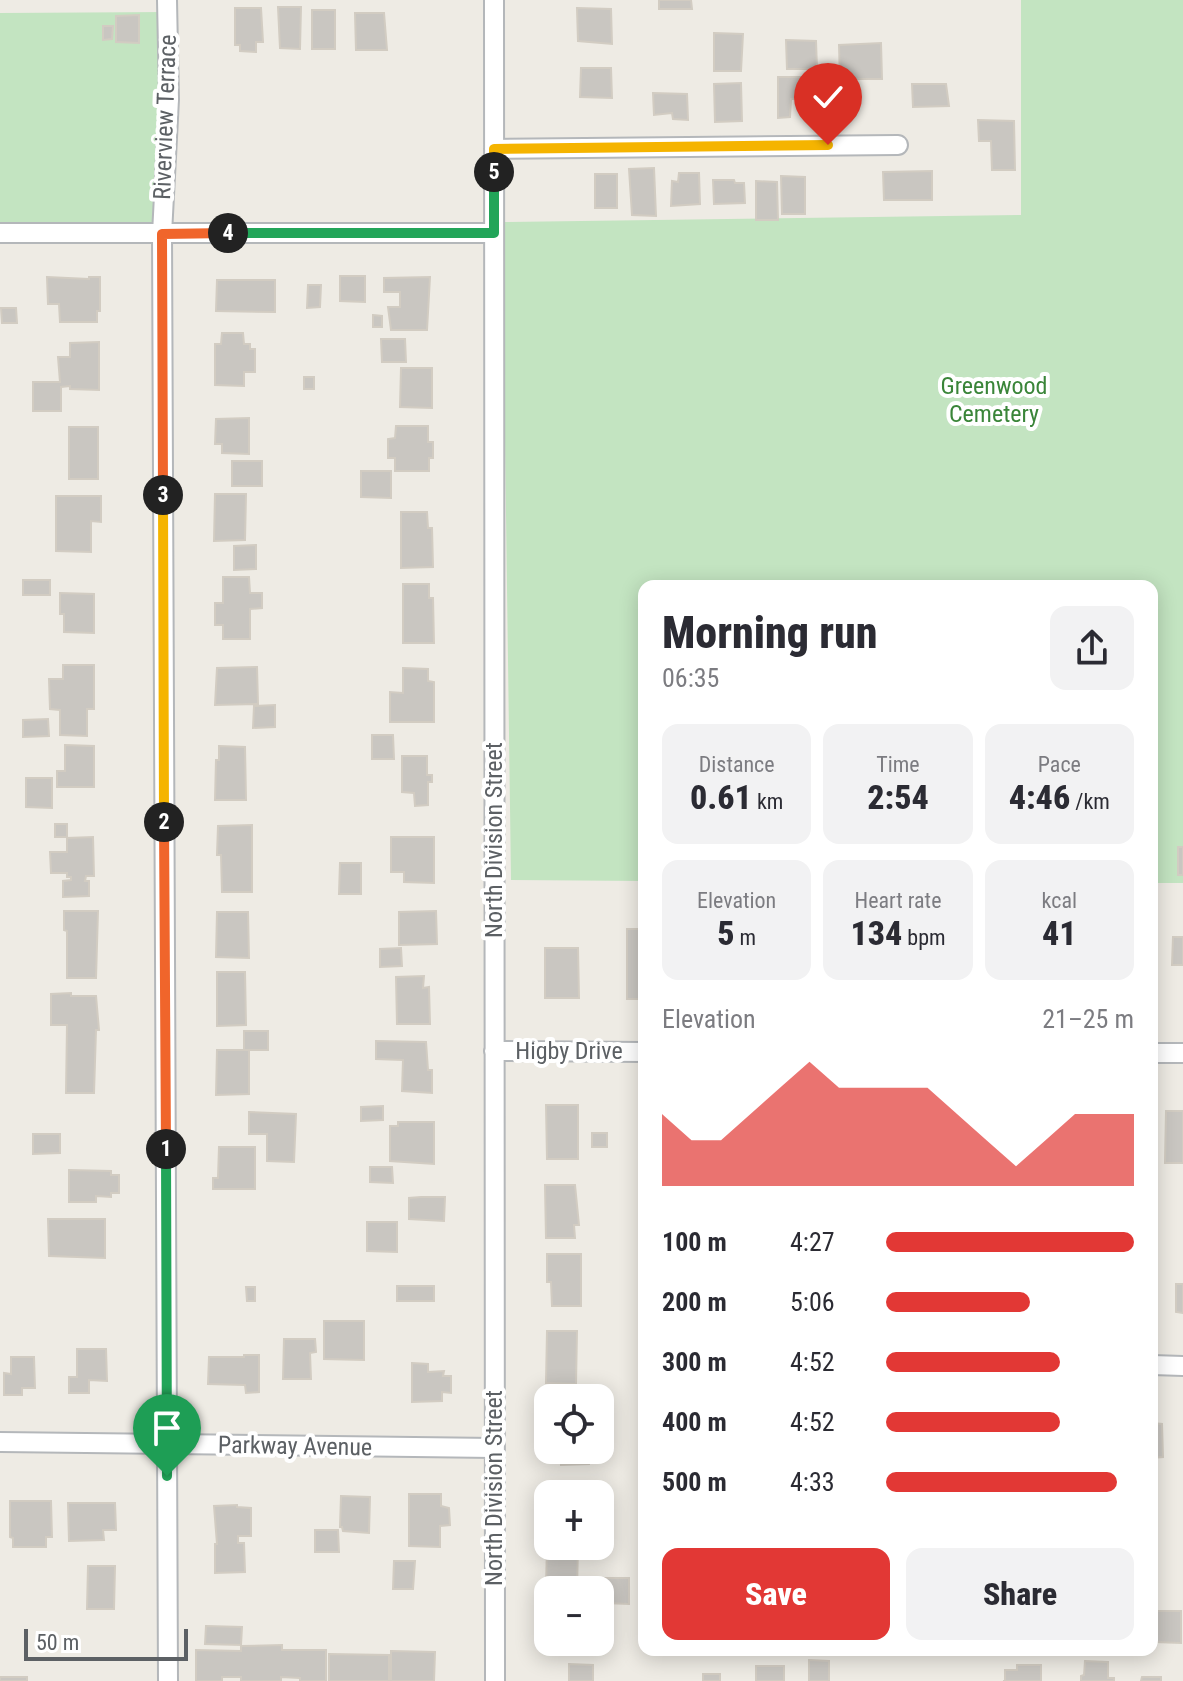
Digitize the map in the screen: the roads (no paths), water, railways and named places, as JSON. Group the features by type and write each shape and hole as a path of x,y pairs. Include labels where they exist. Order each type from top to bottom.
{"street":[{"name":"Riverview Terrace","path":"167,0 169,99 162,234 168,1681"},
{"name":"North Division Street","path":"494,0 495,1681"},
{"path":"494,149 898,145"},
{"path":"0,233 494,233"},
{"name":"Higby Drive","path":"494,1051 638,1052"},
{"path":"1158,1053 1183,1053"},
{"path":"1158,1365 1183,1366"},
{"name":"Parkway Avenue","path":"0,1442 494,1448"}],"park label":[{"name":"Greenwood Cemetery","path":"994,400"}]}
